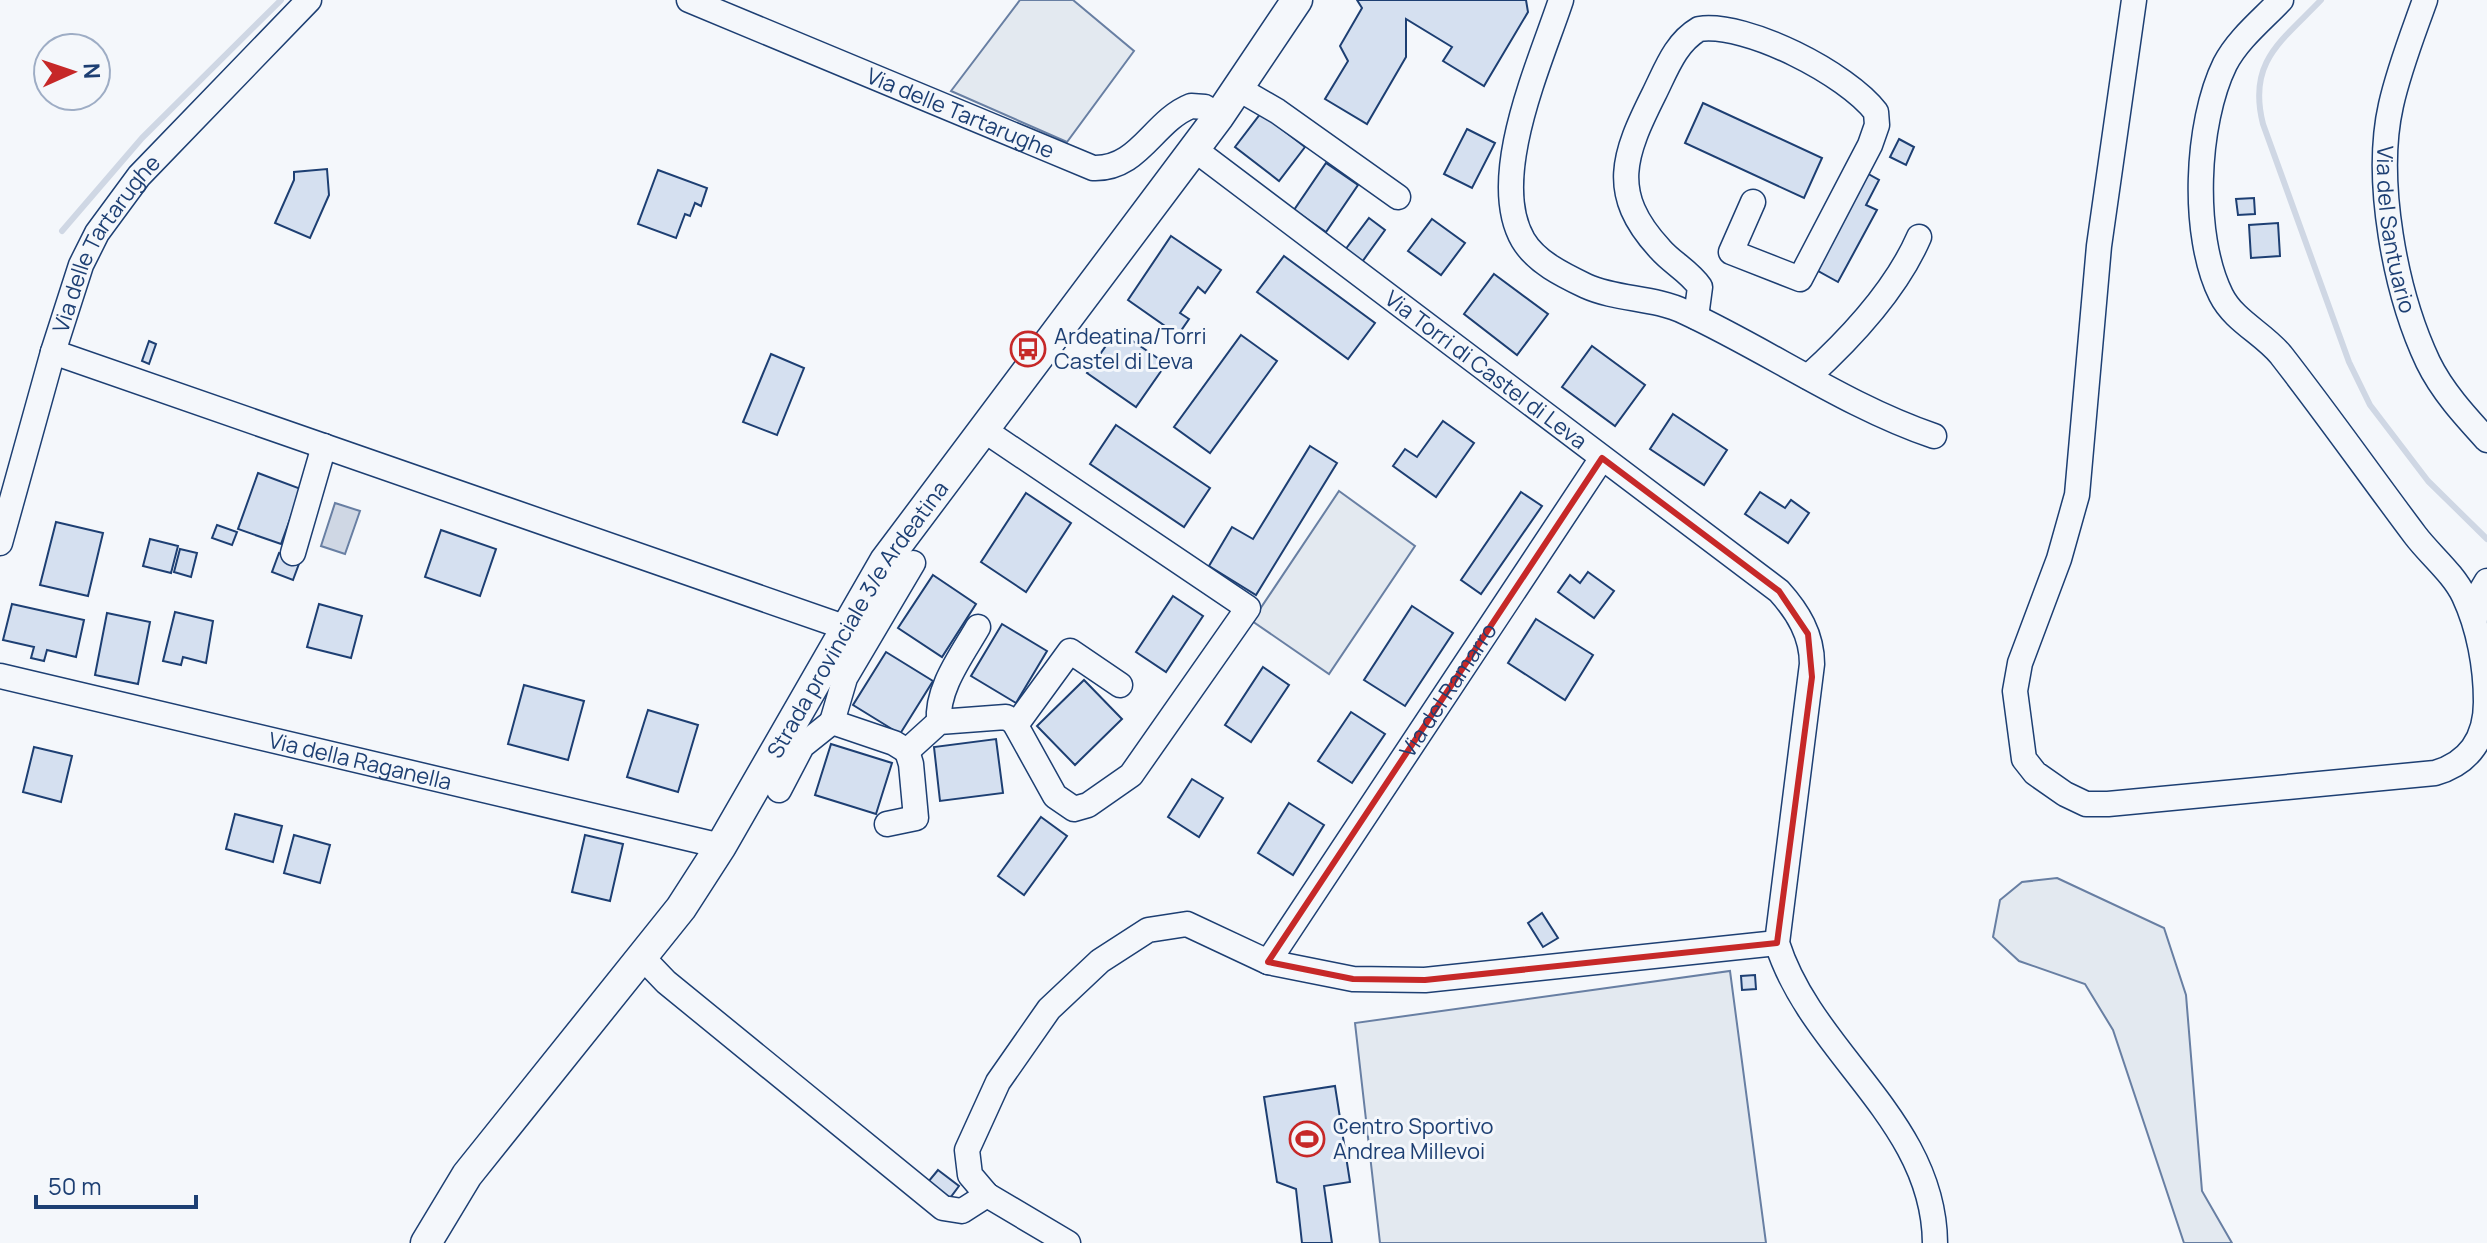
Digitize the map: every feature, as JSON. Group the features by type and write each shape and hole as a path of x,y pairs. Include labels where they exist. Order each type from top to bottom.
{"main road":[{"name":"Strada provinciale 3/e Ardeatina","path":"426,1243 467,1175 681,908 721,846 885,561 1239,89 1297,0"}],"street":[{"name":"Via delle Tartarughe","path":"0,543 53,352 81,265 111,210 139,176 309,0"},
{"name":"Via delle Tartarughe","path":"689,0 1093,168 1109,167 1130,157 1185,108 1198,105 1219,116"},
{"path":"1561,0 1526,107 1513,170 1513,208 1522,238 1542,261 1589,287 1676,308 1895,422 1934,436"},
{"path":"2134,0 2099,246 2077,495 2072,518 2031,627 2015,691 2024,759 2035,773 2086,804 2435,773 2454,767 2470,755 2482,735 2486,680 2465,597 2414,534 2279,352 2243,322 2222,297 2214,275 2202,201 2204,143 2210,109 2231,55 2281,0"},
{"name":"Via del Santuario","path":"2425,0 2391,106 2384,151 2385,195 2399,273 2428,363 2457,408 2487,440"},
{"path":"1696,317 1700,287 1645,231 1633,213 1625,185 1627,158 1637,128 1678,48 1699,29 1730,30 1778,47 1832,76 1876,112 1877,125 1870,145 1800,279 1731,252 1753,202"},
{"path":"1239,89 1277,111 1398,197"},
{"name":"Via Torri di Castel di Leva","path":"1194,149 1779,591 1803,624 1812,664 1777,943"},
{"path":"1808,377 1855,330 1899,276 1919,237"},
{"path":"53,352 847,628"},
{"path":"907,751 939,722 998,716 1010,719 1055,796 1074,809 1088,805 1131,775 1248,608 1121,531 984,430"},
{"path":"293,553 324,446"},
{"name":"Via del Ramarro","path":"1268,962 1602,458"},
{"path":"779,790 802,746 832,722 845,678 913,563"},
{"path":"2451,577 2467,583 2487,580"},
{"path":"2475,631 2475,601 2487,580"},
{"path":"939,722 940,705 947,685 978,627"},
{"path":"1016,725 1070,651 1120,685"},
{"name":"Via della Raganella","path":"0,676 721,846"},
{"path":"832,722 894,743 907,751 916,818 887,824"},
{"path":"1068,1243 987,1195 970,1175 966,1159 982,1113 1024,1042 1049,1009 1093,967 1148,930 1177,923 1207,930 1268,962 1339,978 1425,980 1777,943 1792,983 1812,1014 1916,1157 1929,1193 1935,1243"},
{"path":"643,958 666,982 943,1208 962,1211 987,1195"}],"highlighted area":[{"path":"1602,458 1779,591 1808,634 1812,677 1777,943 1425,980 1353,979 1268,962 1292,922"}],"shaded area":[{"path":"1020,0 1073,0 1134,51 1067,142 951,91"},
{"path":"1339,491 1415,546 1329,674 1252,621"},
{"path":"335,503 360,511 345,554 321,546"},
{"path":"2057,878 2164,928 2186,995 2202,1191 2232,1243 2184,1243 2113,1030 2085,984 2019,961 1993,937 2000,900 2022,882"},
{"path":"1730,971 1766,1243 1380,1243 1355,1023"}],"building":[{"path":"1357,0 1526,0 1528,12 1484,86 1443,61 1452,47 1406,19 1406,57 1367,124 1325,99 1348,61 1340,46 1362,8"},
{"path":"1703,103 1822,158 1804,198 1685,143"},
{"path":"1261,113 1305,147 1279,181 1235,147"},
{"path":"1467,129 1495,143 1472,188 1444,174"},
{"path":"1899,139 1914,147 1906,165 1890,157"},
{"path":"1326,163 1358,185 1326,232 1294,210"},
{"path":"327,169 329,195 310,238 275,223 294,180 294,172"},
{"path":"658,170 707,188 701,206 695,203 690,216 685,214 676,238 638,224"},
{"path":"1863,171 1879,180 1866,205 1877,210 1838,282 1811,267"},
{"path":"2254,198 2255,214 2238,215 2236,199"},
{"path":"1369,218 1385,230 1362,262 1345,250"},
{"path":"1432,219 1465,243 1441,275 1408,251"},
{"path":"2278,223 2280,256 2251,258 2249,225"},
{"path":"1171,236 1221,270 1205,293 1198,287 1180,313 1189,319 1178,335 1128,300"},
{"path":"1284,256 1375,323 1348,359 1257,292"},
{"path":"1494,274 1548,314 1517,355 1464,314"},
{"path":"1117,330 1166,364 1136,407 1087,373"},
{"path":"1241,335 1277,361 1210,453 1174,427"},
{"path":"149,341 156,344 149,364 142,361"},
{"path":"1592,346 1645,385 1615,426 1562,387"},
{"path":"771,354 804,368 777,435 743,422"},
{"path":"1673,414 1727,450 1704,485 1650,449"},
{"path":"1443,421 1474,443 1436,497 1393,466 1405,449 1417,457"},
{"path":"1116,425 1210,488 1184,527 1090,464"},
{"path":"1310,446 1337,463 1256,595 1209,566 1232,527 1253,539"},
{"path":"258,473 301,489 281,544 238,529"},
{"path":"1521,492 1542,506 1481,594 1461,580"},
{"path":"1760,492 1785,508 1791,500 1809,513 1788,543 1745,514"},
{"path":"1026,493 1071,523 1026,592 981,562"},
{"path":"56,522 103,533 88,596 40,585"},
{"path":"217,525 237,532 232,545 212,538"},
{"path":"441,530 496,549 480,596 425,577"},
{"path":"150,539 178,546 171,573 143,566"},
{"path":"180,549 197,553 191,577 174,572"},
{"path":"279,553 300,561 293,580 272,572"},
{"path":"1588,572 1614,591 1594,618 1558,592 1570,575 1580,583"},
{"path":"933,575 976,604 942,657 898,628"},
{"path":"1173,596 1203,616 1166,672 1136,652"},
{"path":"12,604 84,620 76,657 47,650 44,661 31,658 34,647 3,640"},
{"path":"319,604 362,616 351,658 307,647"},
{"path":"1412,606 1453,633 1405,706 1364,680"},
{"path":"175,612 213,621 206,663 183,657 181,665 163,661"},
{"path":"107,613 150,622 138,684 95,675"},
{"path":"1536,619 1593,655 1565,700 1508,663"},
{"path":"1002,624 1047,651 1016,703 971,676"},
{"path":"886,652 933,681 900,734 853,705"},
{"path":"1263,667 1289,685 1251,742 1225,725"},
{"path":"1084,680 1122,719 1075,765 1037,726"},
{"path":"524,685 584,701 568,760 508,744"},
{"path":"648,710 698,725 678,792 627,777"},
{"path":"1351,712 1385,734 1352,783 1318,761"},
{"path":"996,739 1003,793 940,801 934,747"},
{"path":"831,744 892,763 876,814 815,795"},
{"path":"34,747 72,756 61,802 23,792"},
{"path":"1192,779 1223,798 1199,837 1168,817"},
{"path":"1289,803 1324,825 1293,875 1258,853"},
{"path":"235,814 282,826 273,862 226,849"},
{"path":"1041,817 1067,836 1024,895 998,876"},
{"path":"294,835 330,845 320,883 284,873"},
{"path":"585,835 623,844 610,901 572,892"},
{"path":"1542,913 1558,938 1543,947 1528,923"},
{"path":"1755,975 1756,989 1742,990 1741,976"},
{"name":"Centro Sportivo Andrea Millevoi","path":"1335,1086 1350,1182 1324,1186 1332,1243 1302,1243 1296,1189 1277,1182 1264,1097"},
{"path":"938,1170 959,1186 950,1198 928,1182"}],"waterway":[{"path":"62,231 142,138 281,0"},
{"path":"2321,0 2281,41 2264,68 2259,102 2263,124 2349,362 2370,405 2428,481 2487,539"}],"place":[{"name":"Ardeatina/Torri Castel di Leva","path":"1028,349"},
{"name":"Centro Sportivo Andrea Millevoi","path":"1307,1139"}]}
